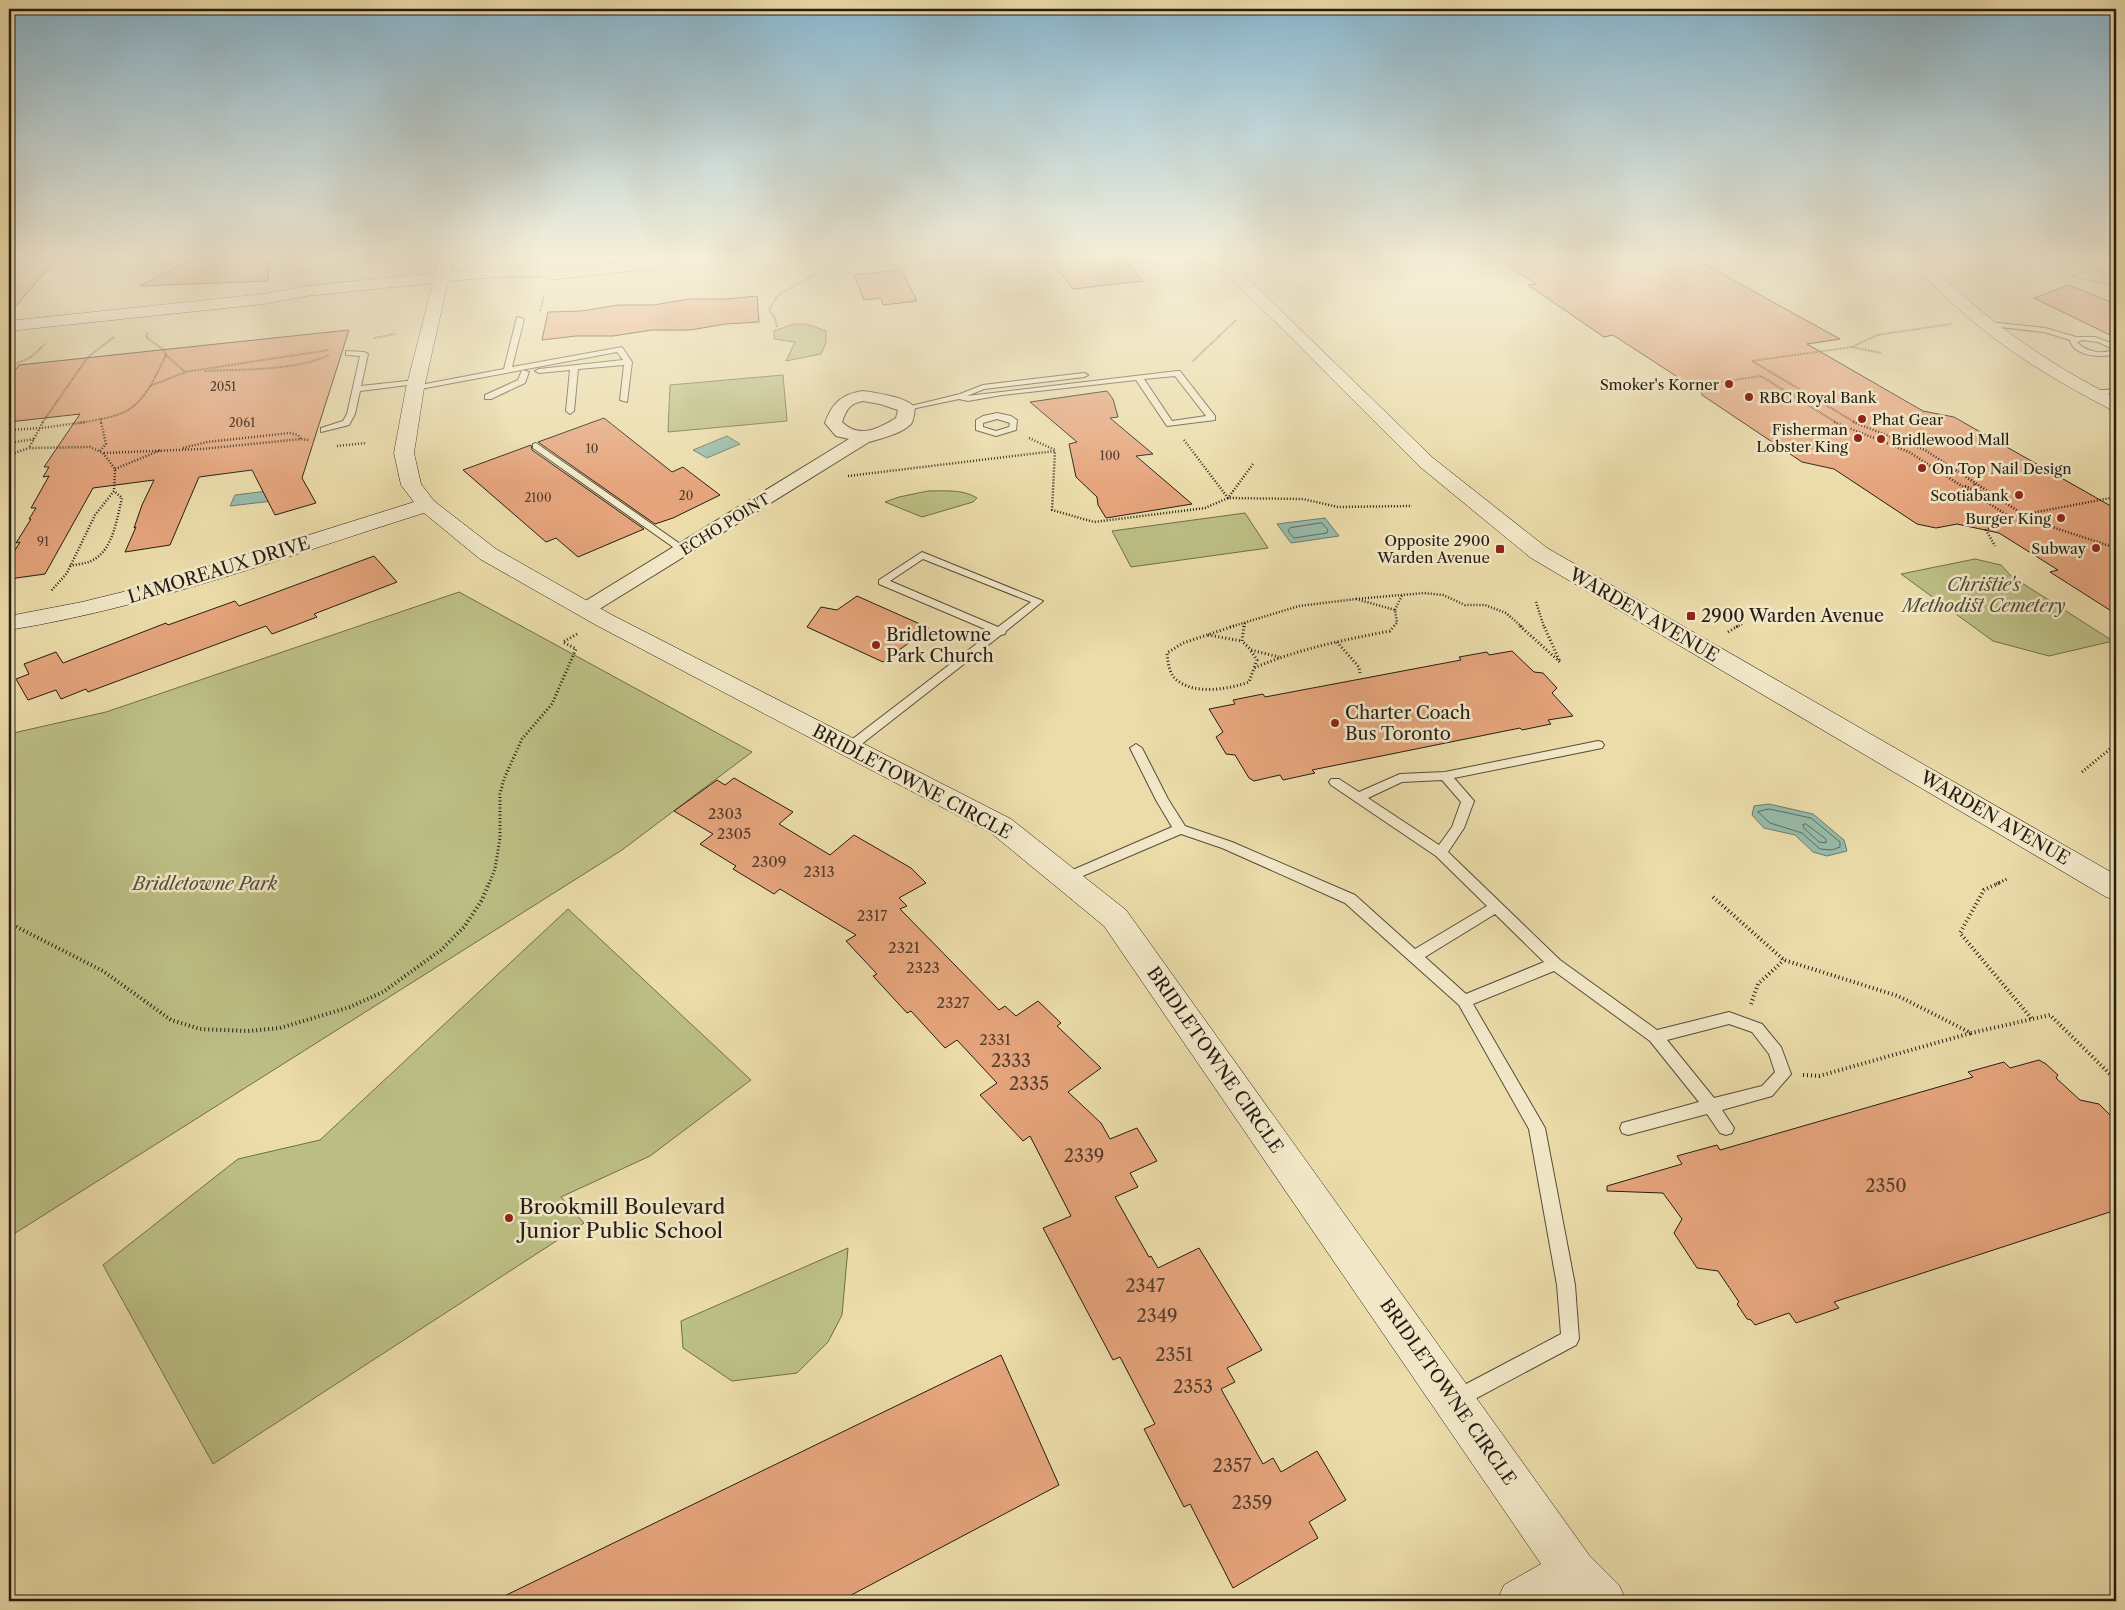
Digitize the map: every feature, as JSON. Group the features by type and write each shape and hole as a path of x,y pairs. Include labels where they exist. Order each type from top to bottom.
{"street":[{"name":"BRIDLETOWNE CIRCLE","path":"427,334 415,385 404,453 412,485 427,505 488,554 583,620 850,747 1001,826 1115,918 1454,1401 1588,1586"},
{"name":"WARDEN AVENUE","path":"1301,334 1426,462 1539,553 2116,889"},
{"path":"1998,334 2036,361 2116,406"},
{"path":"863,438 842,432 833,423 836,409 850,398 879,397 907,408"},
{"name":"ECHO POINT","path":"583,620 683,550 863,438 888,430 904,421 907,408"},
{"name":"L'AMOREAUX DRIVE","path":"9,623 82,610 152,592 427,505"},
{"path":"1520,1601 1588,1586"}],"lane":[{"path":"508,369 516,334"},
{"path":"2058,334 2074,340 2084,338 2099,340 2116,352"},
{"path":"2074,340 2073,344 2080,349 2094,353 2116,352"},
{"path":"356,389 415,385 619,349 628,362 624,400"},
{"path":"324,430 346,423 352,414 364,354 350,353"},
{"path":"508,369 525,372 628,362"},
{"path":"570,411 574,367"},
{"path":"488,397 522,381 525,372"},
{"path":"907,408 973,406 1002,393 1139,378 1176,374 1212,418 1170,424 1139,378"},
{"path":"973,406 997,416 1008,418 1014,422 1013,428 998,433 979,428 979,422 973,406 983,387 1084,375"},
{"path":"2092,394 2116,391"},
{"path":"536,446 683,550"},
{"path":"850,747 1001,632 1038,601 922,554 883,582 1001,632"},
{"path":"1358,798 1400,778 1445,776 1598,745"},
{"path":"1136,748 1162,800 1180,829 1227,844 1350,899 1464,1001 1536,1128 1566,1285 1570,1339 1454,1401"},
{"path":"1441,853 1458,828 1468,801 1445,776"},
{"path":"1334,782 1441,853 1555,964 1655,1037 1710,1105 1726,1128"},
{"path":"1066,878 1180,829"},
{"path":"1414,957 1497,906"},
{"path":"1464,1001 1555,964"},
{"path":"1628,1128 1767,1091 1783,1074 1776,1051 1757,1028 1729,1018 1655,1037"}],"path":[{"path":"29,448 47,414 88,357 118,334"},
{"path":"147,334 146,337 164,350 166,355 184,372 294,364 325,359 331,354"},
{"path":"369,339 394,334"},
{"path":"1176,374 1220,334"},
{"path":"1882,334 1876,335 1852,347 1752,361 1849,420 1925,450 2024,515 2043,524 2116,548"},
{"path":"9,367 31,357 48,341"},
{"path":"1852,347 1880,353"},
{"path":"148,386 184,372 297,356 337,348"},
{"path":"9,430 39,430 101,418 131,408 148,386 166,355"},
{"path":"1668,390 1761,376 1836,422 1909,452 2010,517 1986,530 1995,546"},
{"path":"1796,387 1817,411"},
{"path":"1783,390 1830,408"},
{"path":"100,451 106,444 102,432 101,418"},
{"path":"1170,424 1228,498"},
{"path":"1013,428 1055,451"},
{"path":"178,450 207,442 290,434 298,435 301,439"},
{"path":"9,443 34,439"},
{"path":"103,453 178,450 301,439 310,440"},
{"path":"335,446 366,443"},
{"path":"9,455 29,448 90,447 103,453 115,469 114,491 95,515 67,573 50,592"},
{"path":"115,469 162,450"},
{"path":"1055,451 1052,510 1094,522 1205,508 1228,498 1303,499 1338,507 1412,506"},
{"path":"840,477 1055,451"},
{"path":"1228,498 1253,464"},
{"path":"1969,479 1995,507"},
{"path":"1955,482 2010,505"},
{"path":"70,566 94,560 105,549 115,524 122,498 114,491"},
{"path":"2024,515 2116,497"},
{"path":"1205,634 1242,641 1257,660 1249,682 1228,689 1200,689 1177,681 1169,669 1167,653 1183,643 1205,634 1299,606 1424,593 1443,595 1465,605 1485,605 1506,613 1560,662 1543,625 1536,602"},
{"path":"1254,668 1280,657 1336,641 1390,631 1397,622 1395,610 1402,595"},
{"path":"1356,599 1395,610"},
{"path":"9,923 104,971 171,1020 200,1029 248,1031 280,1028 350,1007 383,992 441,950 464,927 482,900 495,869 500,838 500,794 504,779 522,740 546,712 558,693 576,649 563,642 583,620"},
{"path":"1242,641 1245,623"},
{"path":"1336,641 1359,667 1360,673"},
{"path":"1251,650 1280,657"},
{"path":"2082,772 2116,744"},
{"path":"2007,878 1984,890 1960,933 2032,1019"},
{"path":"1712,897 1784,960 1898,996 1971,1033"},
{"path":"1744,1023 1758,984 1784,960"},
{"path":"1783,1074 1819,1076 1971,1033 2050,1015 2116,1080"}],"green space":[{"path":"774,334 826,334 826,343 821,354 786,361 795,342 774,339"},
{"path":"783,375 787,421 668,432 670,385"},
{"path":"928,491 960,492 977,498 973,502 922,517 885,502"},
{"path":"1245,513 1268,548 1131,567 1112,531"},
{"name":"Christie's Methodist Cemetery","path":"1975,559 2001,565 2011,576 2113,641 2049,656 1993,641 1901,574"},
{"name":"Bridletowne Park","path":"459,592 752,752 622,850 9,1237 9,734 106,712"},
{"path":"568,909 751,1080 650,1156 561,1197 584,1223 213,1464 103,1265 238,1159 320,1140"},
{"path":"848,1248 842,1315 828,1342 797,1373 732,1381 683,1348 681,1321"}],"water":[{"path":"727,436 740,444 707,458 693,450"},
{"path":"284,489 281,500 230,506 235,495"},
{"path":"1325,518 1339,536 1291,543 1277,524"},
{"path":"1769,804 1813,814 1844,840 1847,851 1827,856 1813,852 1795,835 1764,828 1752,815 1754,806"}],"building":[{"path":"310,334 348,334 302,478 316,503 275,515 252,470 199,477 170,545 125,552 136,527 134,528 142,505 154,480 93,488 45,574 9,579 9,560 20,542 16,543 36,508 31,508 49,476 43,477 49,467 44,467 80,414 9,422 9,379 19,365"},
{"path":"543,334 625,334 576,336 542,340"},
{"name":"Bridlewood Mall","path":"1600,334 1831,334 1840,339 1807,344 1923,411 1954,417 2116,509 2116,614 2050,572 2058,570 1999,533 1957,524 1936,528 1917,524 1834,469 1802,462 1613,335 1604,337"},
{"path":"1107,391 1113,399 1118,417 1110,418 1153,454 1136,456 1192,504 1106,518 1098,505 1097,497 1076,477 1069,444 1077,442 1030,402"},
{"path":"604,418 672,472 683,467 720,495 673,518 655,524 538,442"},
{"path":"531,445 532,450 644,529 578,557 556,538 546,542 463,470"},
{"path":"374,556 397,582 314,614 317,617 272,634 266,626 88,692 86,689 61,699 56,690 28,700 16,679 29,674 24,664 56,652 63,663 166,623 168,625 235,601 239,606"},
{"name":"Bridletowne Park Church","path":"857,596 929,628 883,662 807,627 821,607 837,610"},
{"path":"1512,651 1534,672 1543,673 1557,688 1552,693 1573,716 1548,720 1551,724 1522,730 1520,728 1312,770 1315,773 1283,780 1280,775 1254,781 1249,778 1235,755 1226,754 1216,737 1223,732 1209,709 1235,704 1233,700 1263,694 1265,697 1461,660 1459,657 1487,652 1489,655"},
{"path":"734,778 793,812 779,824 830,855 854,835 911,868 926,883 899,898 907,906 900,909 999,1010 1005,1006 1016,1016 1038,1001 1061,1023 1057,1026 1101,1068 1068,1092 1101,1123 1110,1139 1137,1128 1157,1161 1130,1173 1138,1187 1115,1197 1149,1257 1151,1256 1158,1268 1199,1248 1262,1350 1227,1368 1235,1382 1221,1389 1263,1464 1273,1458 1281,1472 1317,1451 1346,1500 1309,1522 1318,1538 1233,1588 1190,1504 1184,1507 1144,1429 1155,1424 1120,1357 1113,1360 1043,1228 1071,1216 1030,1136 1023,1141 980,1095 997,1083 957,1040 945,1048 911,1011 907,1013 873,976 877,974 846,941 856,935 780,889 774,894 733,869 736,866 700,844 713,834 674,811 717,780 725,785"},
{"path":"2039,1060 2058,1075 2056,1078 2080,1100 2099,1104 2116,1121 2116,1210 1834,1302 1839,1308 1796,1323 1789,1313 1755,1325 1751,1320 1747,1319 1737,1304 1739,1302 1718,1271 1697,1268 1674,1233 1682,1219 1663,1193 1607,1191 1607,1186 1682,1164 1677,1156 1717,1145 1720,1150 1973,1077 1968,1072 2004,1062 2010,1068"},
{"path":"1001,1355 1059,1485 840,1601 494,1601"}],"place":[{"name":"Smoker's Korner","path":"1729,384"},
{"name":"RBC Royal Bank","path":"1749,397"},
{"name":"Phat Gear","path":"1862,419"},
{"name":"Fisherman Lobster King","path":"1858,438"},
{"name":"Bridlewood Mall","path":"1881,439"},
{"name":"On Top Nail Design","path":"1922,468"},
{"name":"Scotiabank","path":"2019,495"},
{"name":"Burger King","path":"2061,518"},
{"name":"Subway","path":"2096,548"},
{"name":"Opposite 2900 Warden Avenue","path":"1500,549"},
{"name":"2900 Warden Avenue","path":"1691,616"},
{"name":"Bridletowne Park Church","path":"876,645"},
{"name":"Charter Coach Bus Toronto","path":"1335,723"},
{"name":"Brookmill Boulevard Junior Public School","path":"509,1218"}]}
